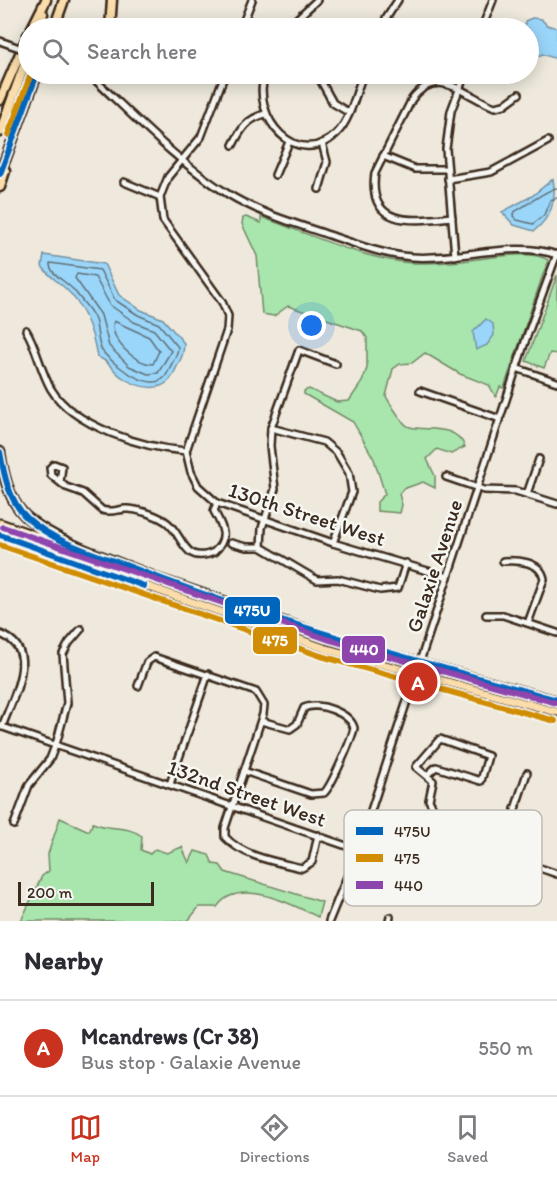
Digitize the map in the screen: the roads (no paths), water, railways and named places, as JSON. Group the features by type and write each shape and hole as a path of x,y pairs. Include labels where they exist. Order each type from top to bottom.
{"highway":[{"path":"37,18 47,0"},
{"path":"41,18 47,0"},
{"path":"58,18 64,0"},
{"path":"111,18 112,0"},
{"path":"0,100 18,58"},
{"path":"0,132 18,81"},
{"path":"0,174 33,84"},
{"path":"0,187 15,132"},
{"path":"0,452 11,495 28,519 69,542 152,576"}],"main road":[{"path":"0,523 337,639 557,700"},
{"path":"0,535 324,648 557,712"}],"street":[{"path":"245,18 252,0"},
{"path":"298,18 317,0"},
{"path":"386,18 398,0"},
{"path":"486,18 493,0"},
{"path":"0,41 18,48"},
{"path":"102,84 183,161 227,194 280,218 390,254 423,258 534,249 557,254"},
{"path":"26,330 33,341 52,390 78,416 95,426 163,449 186,451 227,330 228,316 222,302 163,220 160,197 168,177 201,137 221,84"},
{"path":"263,84 261,98 265,114 275,131 289,142 305,146 322,143 339,131 359,84"},
{"path":"323,84 333,103 348,112"},
{"path":"435,84 418,91 383,156 375,173 373,186 377,200 385,212 395,218 407,221 452,217"},
{"path":"441,84 459,88 495,107 504,105 519,93"},
{"path":"455,256 447,169 447,129 461,84"},
{"path":"232,145 241,128 253,117 265,114"},
{"path":"448,179 491,172 548,141"},
{"path":"275,175 289,142"},
{"path":"319,189 327,162 322,143"},
{"path":"383,156 415,169 447,169"},
{"path":"124,182 160,197"},
{"name":"Galaxie Avenue","path":"371,810 516,369 557,254"},
{"path":"261,547 265,520 274,489 270,446 271,429 299,350 336,364"},
{"path":"516,369 557,382"},
{"path":"420,391 500,419"},
{"path":"271,429 324,442 337,453 350,473 352,492 333,543"},
{"name":"130th Street West","path":"186,451 191,472 198,486 217,503 333,543 448,577"},
{"path":"527,494 539,459"},
{"path":"446,477 492,492 508,490 557,504"},
{"path":"60,482 83,493 102,510 130,509 166,522 186,549 196,555 214,552 223,541 223,524 214,511 217,503"},
{"path":"231,543 246,547 261,547 317,580 338,579 380,590 398,588 406,563"},
{"path":"502,561 518,560 537,567 543,572 544,579 528,623"},
{"path":"486,615 503,615 557,633"},
{"path":"14,825 32,779 50,759 56,745 67,703 63,654 81,629"},
{"path":"0,634 18,644 23,656 22,671 1,727"},
{"path":"138,686 147,662 154,657 256,692 264,705 261,721 223,833 235,846 268,859 302,868 308,866 318,835"},
{"path":"170,784 208,674"},
{"path":"244,771 311,794 324,793 331,785 344,751 351,742 354,729 347,717 315,705 304,708 297,724 290,729 261,721"},
{"name":"132nd Street West","path":"1,727 344,845"},
{"path":"427,775 436,767 481,781 488,756 440,739 416,767 433,781 429,800 434,810"},
{"path":"515,810 527,773"},
{"name":"132nd Street West","path":"542,869 557,874"},
{"name":"Galaxie Avenue","path":"329,921 344,884"}],"water":[{"path":"539,19 547,25 557,28 557,59 542,54 539,56"},
{"path":"553,179 554,194 549,214 534,231 514,225 502,212 532,196"},
{"path":"44,255 104,264 119,295 141,310 163,319 184,343 182,355 170,380 157,387 135,384 122,377 105,361 97,357 93,338 83,312 73,296 42,266"},
{"path":"486,319 493,324 494,335 487,345 476,350 473,332"}],"place":[{"name":"Mcandrews (Cr 38)","path":"418,682"}]}
